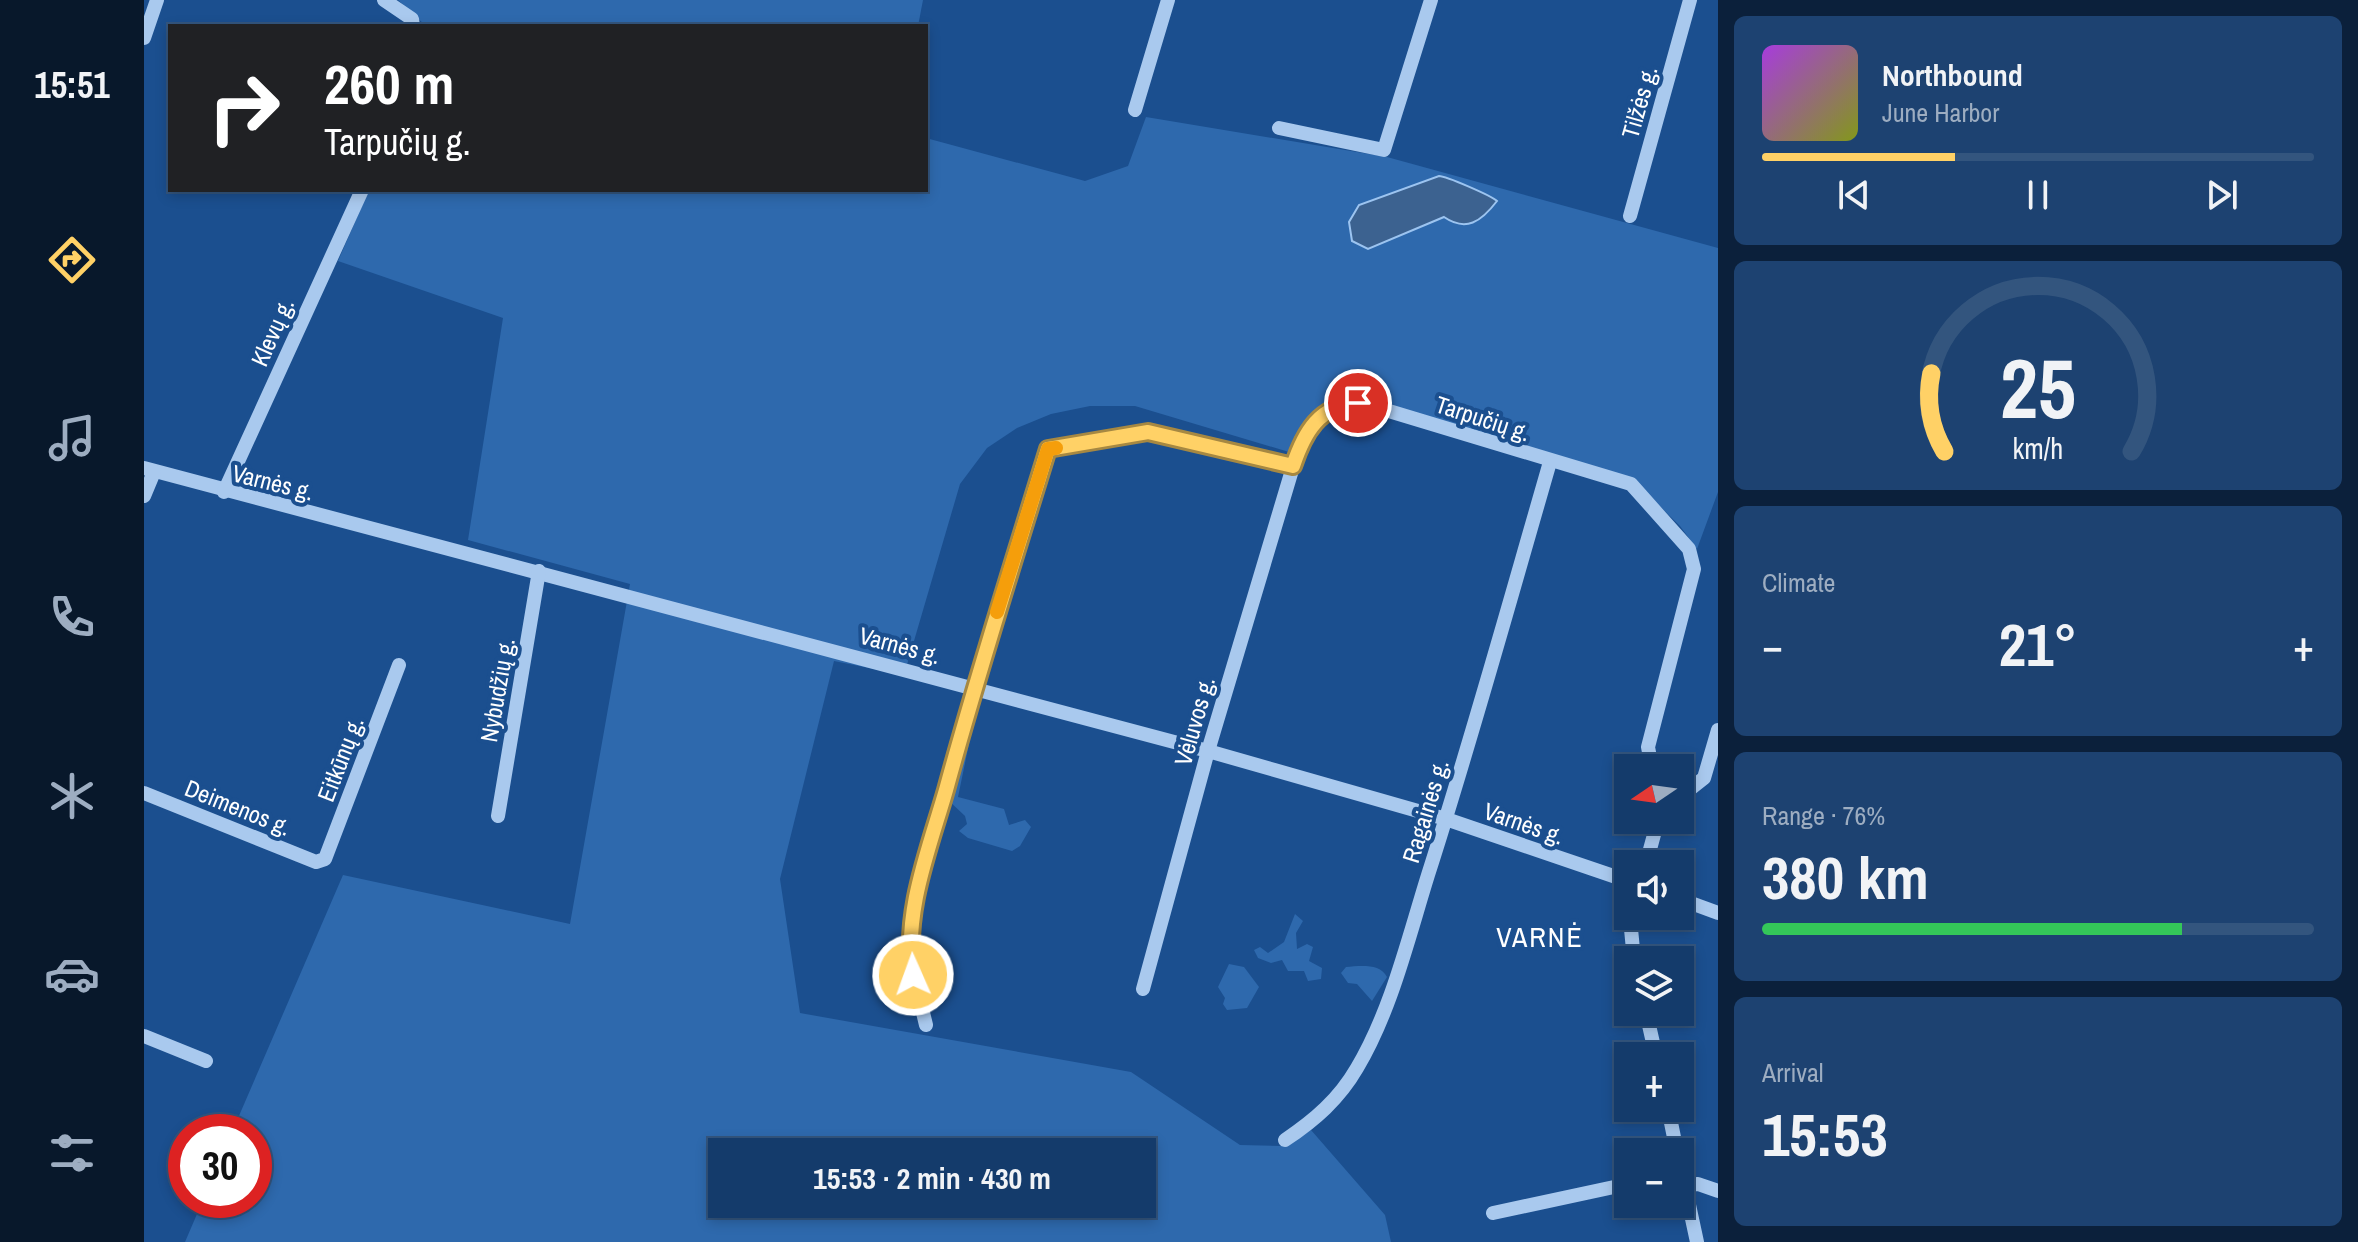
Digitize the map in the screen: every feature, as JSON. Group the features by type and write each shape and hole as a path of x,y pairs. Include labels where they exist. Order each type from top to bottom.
{"street":[{"path":"144,38 157,0"},
{"path":"384,0 412,19 413,24"},
{"path":"1135,110 1168,0"},
{"path":"1279,128 1384,150 1431,0"},
{"name":"Tilžės g.","path":"1630,216 1690,0"},
{"name":"Klevų g.","path":"224,492 361,192"},
{"name":"Tarpučių g.","path":"1293,466 1311,425 1323,414 1346,404 1358,403 1631,484 1689,549 1694,569 1692,588 1648,747 1649,754"},
{"path":"926,1025 915,991 910,959 918,890 974,688 1048,449 1148,432 1293,466"},
{"name":"Ragainės g.","path":"1285,1140 1315,1120 1359,1065 1401,962 1550,462"},
{"name":"Vėluvos g.","path":"1143,989 1208,751 1293,466"},
{"path":"144,496 149,470"},
{"name":"Varnės g.","path":"149,470 224,492 539,571 1208,751 1446,819 1614,876"},
{"name":"Nybudžių g.","path":"498,816 539,571"},
{"name":"Eitkūnų g.","path":"316,862 325,859 399,665"},
{"path":"1694,786 1704,778 1718,730"},
{"name":"Deimenos g.","path":"144,793 316,862"},
{"path":"1694,904 1718,913"},
{"path":"144,1036 206,1061"},
{"path":"1694,1182 1718,1191"},
{"path":"1493,1213 1614,1187"},
{"path":"1692,1218 1697,1242"}],"shaded area":[{"path":"398,0 923,0 918,24 424,24"},
{"path":"1146,117 1387,157 1718,248 1718,492 1697,549 1680,526 1631,478 1335,390 1289,452 1135,406 1090,406 1051,414 1017,428 987,448 960,484 904,675 834,661 780,879 800,1013 1131,1072 1240,1145 1283,1146 1311,1130 1385,1215 1391,1242 185,1242 195,1218 272,1218 272,1114 240,1114 343,875 570,924 630,584 468,540 503,318 338,261 368,192 928,192 928,139 1085,181 1128,166"},
{"path":"1439,176 1497,201 1479,219 1466,224 1444,217 1368,249 1352,241 1349,222 1359,205"},
{"path":"967,729 971,734 958,797 1004,809 1009,825 1025,820 1031,827 1020,846 1012,851 968,838 959,831 967,824 965,816 948,800"},
{"path":"1295,914 1303,921 1296,933 1297,949 1307,944 1313,947 1309,961 1322,968 1321,979 1308,981 1304,971 1288,971 1282,960 1271,963 1258,958 1254,950 1260,947 1268,953 1284,942"},
{"path":"1229,964 1244,967 1259,987 1247,1008 1227,1010 1223,1004 1225,998 1218,987"},
{"path":"1369,966 1384,973 1387,977 1372,1001 1357,984 1348,983 1341,973 1346,967"}],"slow traffic":[{"path":"997,612 1048,449 1056,448"}],"district":[{"name":"VARNĖ","path":"1540,937"}],"route":[{"path":"913,975 911,933 918,890 974,688 1048,449 1148,432 1293,466 1301,440 1311,425 1323,414 1346,404 1358,403"}]}
